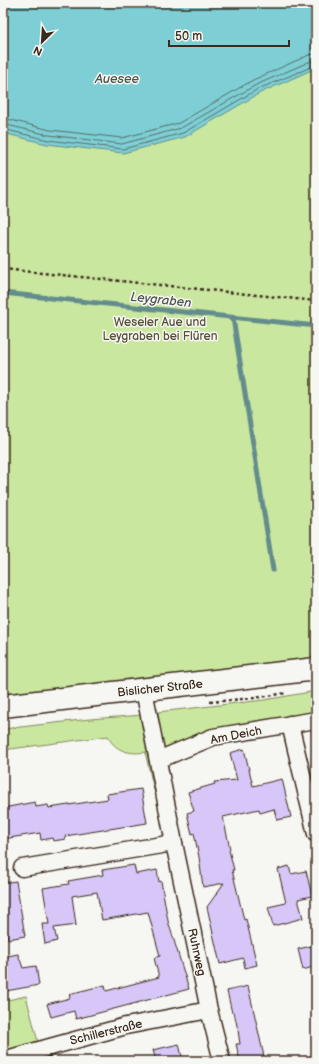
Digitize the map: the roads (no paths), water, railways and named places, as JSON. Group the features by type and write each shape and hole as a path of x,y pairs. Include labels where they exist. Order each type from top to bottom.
{"street":[{"name":"Bislicher Straße","path":"3,706 316,669"},
{"name":"Ruhrweg","path":"144,690 146,708 209,1010 222,1061"},
{"name":"Am Deich","path":"158,760 213,737 316,720"},
{"path":"290,724 316,834"},
{"path":"22,868 174,843"},
{"name":"Schillerstraße","path":"3,1060 126,1026 209,1010"}],"water":[{"name":"Auesee","path":"3,3 316,3 316,68 260,93 185,137 123,153 47,144 3,133"}],"waterway":[{"name":"Leygraben","path":"3,293 316,326"},
{"path":"233,318 273,570"}],"park label":[{"name":"Weseler Aue und Leygraben bei Flüren","path":"160,329"}]}
